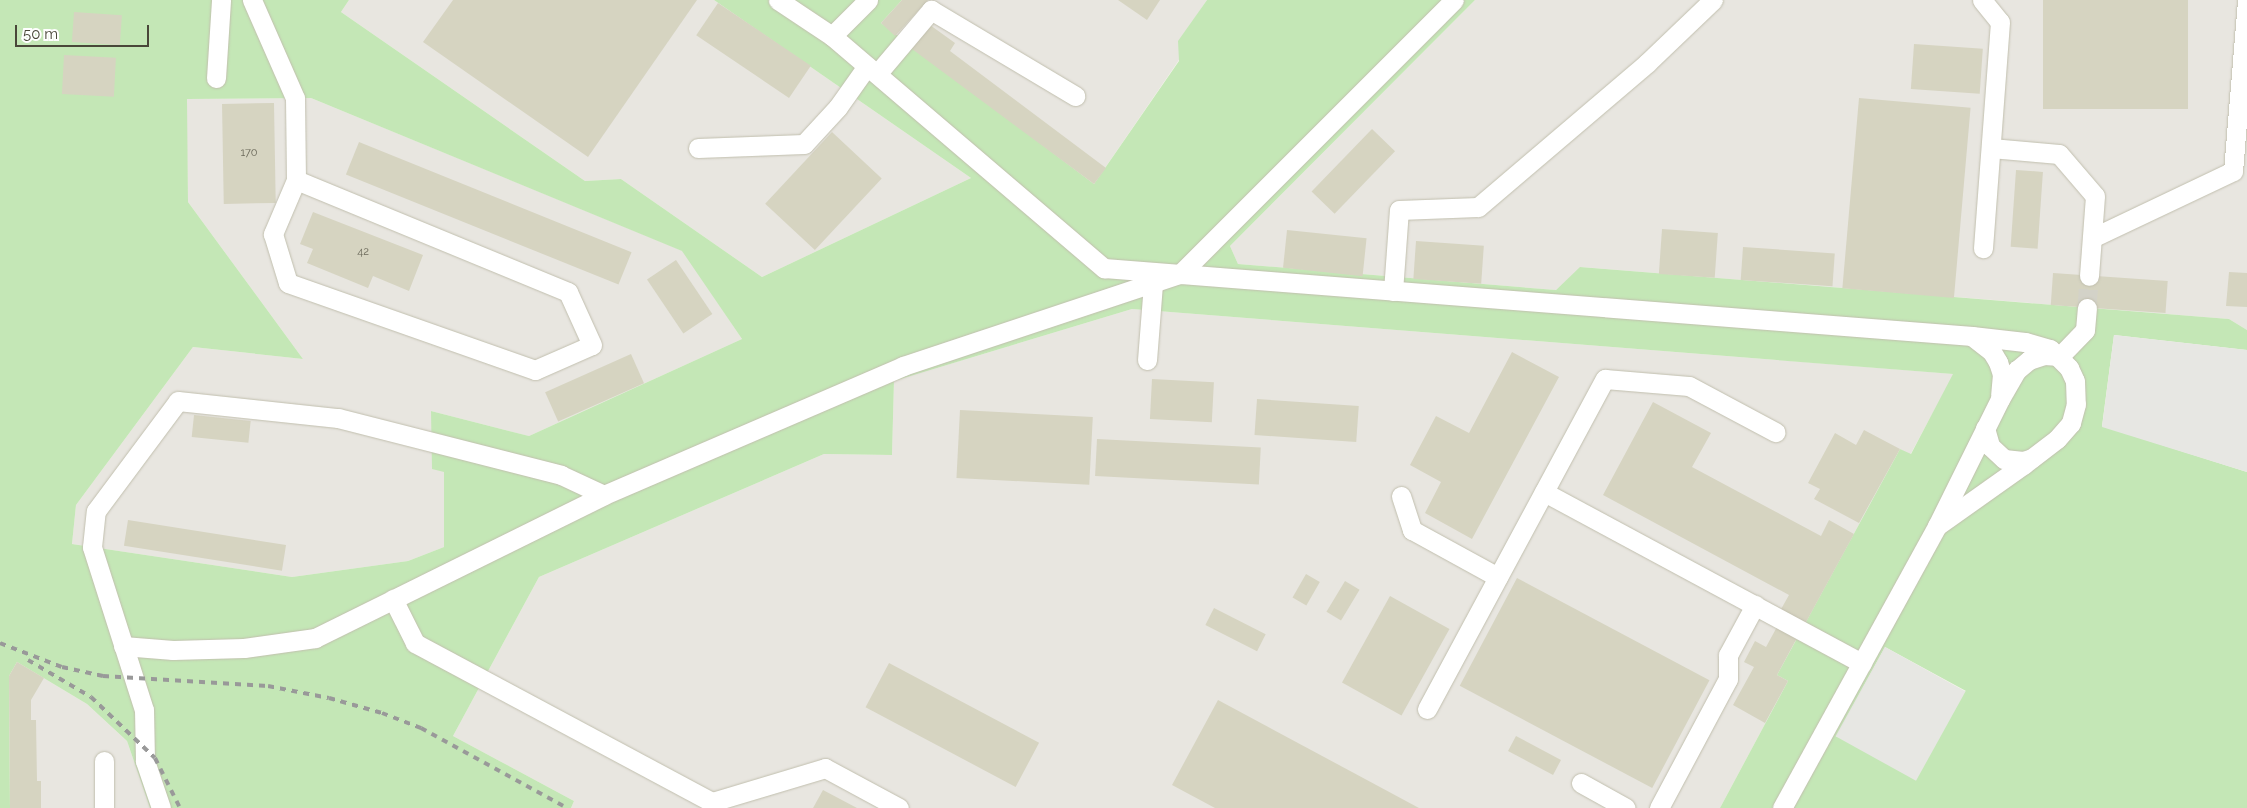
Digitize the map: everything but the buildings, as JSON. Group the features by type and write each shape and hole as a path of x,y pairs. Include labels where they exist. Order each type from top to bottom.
{"street":[{"path":"216,78 221,0"},
{"path":"252,0 295,98 296,180 273,234 288,283 535,370 592,345 568,292 296,180"},
{"path":"778,0 832,36 1104,268 1153,277 1180,274 1972,336 2025,342 2050,349 2060,356 2075,381 2076,404 2071,423 2057,439 1937,526"},
{"path":"832,36 868,0"},
{"path":"1180,274 1454,0"},
{"path":"1393,291 1399,210 1478,207 1647,63 1712,0"},
{"path":"1982,0 2000,22 1983,248"},
{"path":"2092,238 2233,171 2247,0"},
{"path":"698,148 804,144 930,10 1075,96"},
{"path":"1990,148 2059,154 2095,196 2089,276"},
{"path":"1102,300 1104,268"},
{"path":"123,646 173,650 244,648 315,638 604,495 903,366 1102,300 1153,277"},
{"path":"1147,360 1153,277"},
{"path":"1782,808 1937,526 1985,428 2017,370 2029,360 2044,355 2060,356 2085,330 2086,308"},
{"path":"1972,336 1983,343 1998,362 2002,374 2000,399"},
{"path":"1427,709 1605,379 1689,386 1775,432"},
{"path":"161,808 145,761 144,710 92,547 96,512 178,401 338,418 561,475 604,495"},
{"path":"1985,428 1990,446 2004,459 2013,461 2032,458"},
{"path":"1544,492 1862,663"},
{"path":"1401,496 1412,530 1498,577"},
{"path":"393,599 415,643 712,802 825,768 900,808"},
{"path":"1659,808 1728,679 1728,655 1755,605"},
{"path":"104,761 104,808"},
{"path":"1581,784 1626,808"}],"shaded area":[{"path":"349,0 714,0 971,178 762,277 621,179 585,181 341,12"},
{"path":"902,0 1207,0 1179,41 1179,60 1094,184 881,23"},
{"path":"1475,0 2247,0 2247,330 2229,319 1581,267 1556,290 1238,264 1230,246"},
{"path":"311,98 683,251 742,339 529,436 431,411 444,472 444,547 408,561 292,577 72,544 76,505 193,347 303,359 188,202 186,99"},
{"path":"1132,309 1954,374 1910,455 1900,449 1777,675 1788,681 1720,808 571,808 574,801 453,736 539,577 824,454 892,455 894,381"},
{"path":"2114,335 2247,350 2247,472 2102,427"},
{"path":"1885,647 1965,692 1916,781 1836,736"},
{"path":"17,662 87,704 127,741 150,808 10,808 9,676"}],"green space":[{"path":"0,0 349,0 341,12 585,181 621,179 762,277 971,178 714,0 902,0 881,23 1094,184 1179,61 1178,41 1207,0 1475,0 1230,246 1238,264 1556,290 1580,267 2229,319 2247,330 2247,350 2114,335 2102,426 2247,472 2247,808 1720,808 1788,681 1777,675 1900,449 1911,454 1953,374 1132,309 894,381 892,455 824,454 539,577 453,736 574,801 571,808 150,808 127,741 87,704 17,662 9,676 10,808 0,808","holes":["311,98 682,251 742,339 529,436 431,411 432,469 444,472 444,547 408,561 292,577 72,544 76,505 193,347 303,359 188,202 187,99","1885,647 1966,691 1836,737"]}],"tunnel":[{"path":"2087,308 2089,276"}],"railway":[{"path":"0,643 62,667 103,676 268,686 329,698 382,713 421,728 567,808"},
{"path":"28,660 91,697 155,758 180,808"}]}
